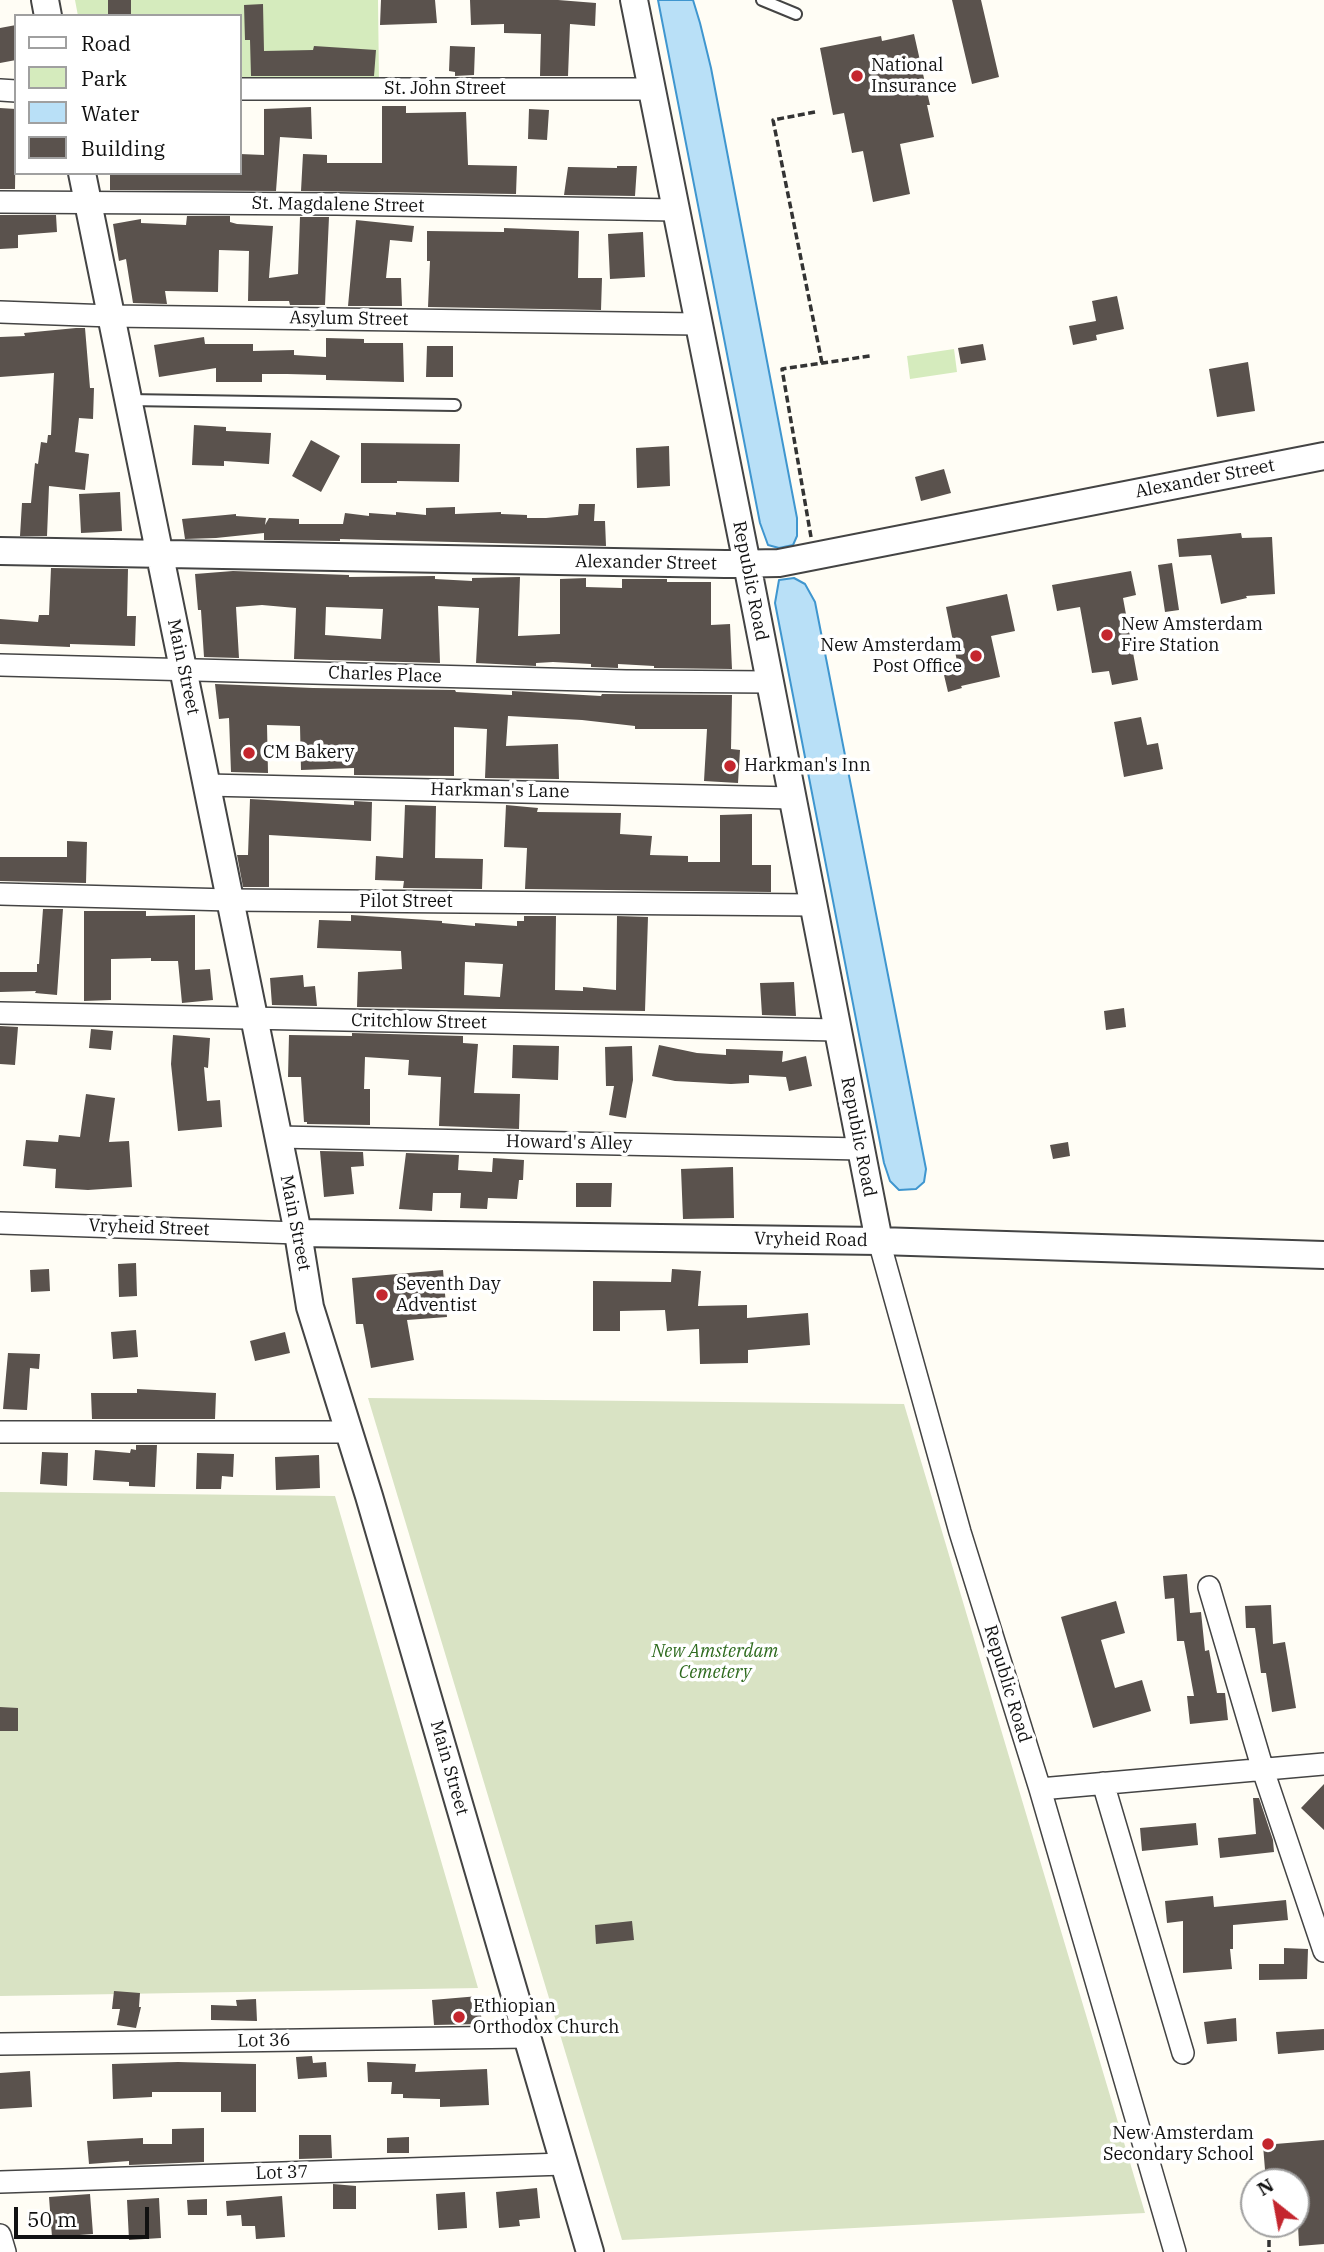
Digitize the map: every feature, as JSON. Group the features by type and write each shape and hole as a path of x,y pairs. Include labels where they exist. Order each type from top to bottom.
{"street":[{"name":"Republic Road","path":"634,0 879,1241 960,1532 1040,1788 1175,2252"},
{"name":"St. John Street","path":"242,89 651,89"},
{"name":"Main Street","path":"82,175 298,1233 310,1307 590,2252"},
{"name":"St. Magdalene Street","path":"0,202 675,210"},
{"name":"Asylum Street","path":"0,312 698,324"},
{"name":"Alexander Street","path":"0,551 779,563 1324,456"},
{"name":"Charles Place","path":"0,666 770,682"},
{"name":"Harkman's Lane","path":"206,785 793,798"},
{"name":"Pilot Street","path":"0,894 230,900 813,905"},
{"name":"Critchlow Street","path":"0,1013 837,1030"},
{"name":"Howard's Alley","path":"278,1137 861,1149"},
{"name":"Vryheid Street","path":"0,1223 298,1233"},
{"name":"Vryheid Road","path":"298,1233 879,1241 1324,1255"},
{"path":"0,1432 348,1432"},
{"path":"1209,1587 1263,1770 1324,1951"},
{"path":"1040,1788 1324,1765"},
{"path":"1103,1783 1183,2053"},
{"name":"Lot 36","path":"0,2044 528,2037"},
{"name":"Lot 37","path":"0,2182 564,2164"},
{"path":"0,2235 5,2252"}],"lane":[{"path":"762,0 796,14"},
{"path":"128,400 455,404"}],"path":[{"path":"815,113 773,120 822,363"},
{"path":"814,556 782,369 870,356"},
{"path":"1269,2240 1269,2252"}],"green space":[{"path":"75,0 378,0 379,83 242,82 242,14 78,14"},
{"path":"954,349 957,372 910,379 907,356"},
{"name":"New Amsterdam Cemetery","path":"368,1398 904,1404 1145,2213 622,2240"},
{"path":"0,1492 335,1496 478,1988 0,1996"}],"water":[{"path":"658,0 693,0 700,23 711,68 797,518 797,536 793,545 779,548 768,545 760,523"},
{"path":"794,578 805,584 815,602 926,1169 924,1182 916,1189 899,1190 890,1181 884,1163 775,603 779,580"}],"building":[{"path":"108,0 131,0 131,14 108,14"},
{"path":"381,0 435,0 437,23 380,25"},
{"path":"470,0 596,3 595,26 570,24 568,76 540,76 541,34 504,33 504,24 471,25"},
{"path":"952,0 981,0 999,77 972,84"},
{"path":"263,4 264,51 313,50 314,46 376,50 374,76 251,76 250,40 245,40 244,5"},
{"path":"14,25 14,60 0,63 0,28"},
{"path":"914,34 930,105 927,105 934,137 900,144 910,194 873,202 863,151 852,153 844,113 833,115 820,48 881,36 882,41"},
{"path":"450,46 475,47 474,75 455,76 455,72 449,71"},
{"path":"382,106 406,106 406,113 466,112 468,165 517,166 516,194 301,191 303,154 327,155 327,163 382,163"},
{"path":"311,107 312,139 280,137 276,191 110,190 110,175 242,175 242,154 264,155 264,109"},
{"path":"0,108 14,109 15,189 0,189"},
{"path":"529,109 549,110 547,140 528,139"},
{"path":"637,166 635,196 564,195 568,167"},
{"path":"0,215 56,215 57,232 18,235 18,248 0,249"},
{"path":"187,216 230,216 230,222 237,224 273,226 269,278 298,274 300,217 329,217 325,305 290,305 289,301 248,301 249,251 219,250 218,292 165,291 167,304 133,303 126,259 119,261 113,224 141,219 141,223 186,225"},
{"path":"356,220 414,226 412,242 390,240 386,278 401,278 402,306 348,306"},
{"path":"504,228 579,231 578,278 602,278 601,310 428,307 430,261 427,261 427,231 504,232"},
{"path":"643,232 645,277 610,279 608,234"},
{"path":"1117,296 1124,329 1096,335 1097,340 1073,345 1069,326 1096,321 1092,301"},
{"path":"85,328 90,388 94,388 93,419 79,418 75,452 89,454 85,490 49,486 47,536 20,536 22,503 31,503 35,463 38,464 41,442 47,443 48,435 51,435 54,373 0,377 0,337"},
{"path":"204,337 205,344 253,344 253,351 294,350 294,355 326,357 326,338 364,339 364,343 403,343 404,382 326,380 326,375 262,374 262,382 216,382 216,368 159,377 154,345"},
{"path":"983,344 986,360 961,364 958,348"},
{"path":"427,346 453,346 453,377 426,377"},
{"path":"1248,362 1255,411 1217,417 1209,369"},
{"path":"194,425 226,427 226,431 271,433 269,464 224,461 224,466 192,465"},
{"path":"311,440 340,456 321,492 292,476"},
{"path":"361,443 460,444 459,482 361,483"},
{"path":"669,446 670,486 637,488 636,448"},
{"path":"944,469 951,493 921,501 915,477"},
{"path":"120,492 122,531 81,533 79,494"},
{"path":"579,504 595,504 594,521 605,521 606,546 340,539 264,540 264,533 185,539 182,519 236,514 266,518 265,525 269,518 299,519 299,524 343,524 345,513 369,516 369,513 396,515 396,512 426,515 426,508 455,507 455,514 501,512 527,515 527,518 546,518 578,515"},
{"path":"1241,533 1242,538 1272,537 1275,594 1246,596 1247,598 1221,604 1211,555 1179,557 1177,539"},
{"path":"1172,563 1179,610 1165,612 1158,565"},
{"path":"51,568 128,569 127,616 136,616 135,646 0,644 0,619 38,622 39,615 49,615"},
{"path":"233,571 349,577 435,576 435,579 472,581 472,578 520,577 518,636 560,634 560,579 586,578 586,587 622,588 622,579 711,582 711,625 730,624 732,669 654,668 618,664 618,668 591,667 591,664 553,662 536,663 536,666 476,663 479,608 438,606 440,663 294,659 296,608 262,605 236,607 239,658 204,657 195,574","holes":["326,607 383,609 381,639 325,635"]},
{"name":"New Amsterdam Fire Station","path":"1131,571 1136,595 1123,598 1138,680 1112,685 1109,671 1092,673 1080,607 1057,611 1052,585"},
{"name":"New Amsterdam Post Office","path":"1007,594 1015,631 991,636 1000,677 961,686 962,688 948,692 944,675 959,671 946,607"},
{"path":"215,684 455,690 512,695 512,691 601,696 732,695 731,749 740,750 738,783 704,781 707,729 635,729 635,726 582,720 508,716 506,746 558,744 559,779 485,778 487,729 454,727 454,776 354,775 354,768 301,770 300,726 267,725 268,773 231,772 229,718 219,719"},
{"path":"1141,717 1147,745 1158,743 1163,769 1124,777 1114,722"},
{"path":"250,799 354,805 354,801 372,802 371,841 269,835 269,887 243,887 237,855 248,855"},
{"path":"405,805 436,806 435,858 483,859 482,889 403,888 404,881 375,880 376,856 403,858"},
{"path":"506,805 538,808 537,812 621,813 620,834 652,836 650,855 688,856 688,862 720,862 720,815 752,814 752,865 771,865 771,892 525,889 527,848 504,847"},
{"path":"67,841 87,842 86,883 0,881 0,857 67,857"},
{"path":"43,909 63,909 57,995 35,993 36,991 0,992 0,972 37,972"},
{"path":"84,911 146,911 146,916 195,915 195,970 210,969 213,1000 182,1003 178,961 151,961 151,958 111,959 111,1000 84,1001"},
{"path":"351,915 475,926 475,923 517,926 517,921 524,921 524,916 556,916 555,990 583,991 583,987 616,990 617,916 648,917 645,1011 357,1007 358,972 402,969 401,951 317,948 319,920 351,921","holes":["465,962 503,964 500,997 464,995"]},
{"path":"303,975 304,987 315,986 317,1006 272,1005 270,978"},
{"path":"794,982 796,1016 762,1015 760,983"},
{"path":"1124,1008 1126,1027 1106,1030 1104,1011"},
{"path":"0,1026 18,1027 15,1065 0,1064"},
{"path":"91,1029 113,1031 111,1050 89,1048"},
{"path":"352,1033 463,1036 463,1043 478,1044 474,1093 520,1094 519,1129 439,1126 441,1077 408,1075 409,1060 365,1057 364,1089 370,1089 370,1125 307,1124 304,1122 301,1077 288,1077 289,1035 352,1036"},
{"path":"173,1035 210,1038 208,1068 204,1067 207,1101 220,1100 222,1127 178,1131 171,1064"},
{"path":"513,1045 559,1046 558,1080 512,1078"},
{"path":"659,1045 697,1053 726,1055 726,1049 783,1051 782,1062 806,1056 812,1086 789,1091 786,1077 749,1075 749,1083 731,1084 675,1081 652,1076"},
{"path":"632,1046 633,1080 626,1118 609,1115 614,1086 606,1086 605,1047"},
{"path":"86,1094 115,1098 109,1142 129,1141 132,1187 88,1190 55,1188 56,1169 23,1166 26,1140 58,1142 59,1135 80,1137"},
{"path":"1068,1142 1070,1156 1053,1159 1050,1145"},
{"path":"320,1151 363,1152 364,1166 351,1167 354,1194 324,1197"},
{"path":"406,1153 459,1155 458,1170 492,1172 493,1158 524,1160 523,1180 519,1180 517,1199 488,1198 487,1209 460,1208 461,1193 433,1193 432,1211 399,1209"},
{"path":"733,1167 734,1218 683,1219 681,1169"},
{"path":"576,1183 612,1183 611,1207 576,1207"},
{"path":"136,1263 137,1296 119,1297 118,1264"},
{"path":"49,1269 50,1291 31,1292 30,1270"},
{"path":"672,1269 701,1271 698,1306 747,1305 747,1318 808,1313 810,1345 748,1350 748,1363 700,1364 699,1329 667,1331 665,1310 620,1311 620,1331 593,1331 593,1281 671,1282"},
{"path":"443,1270 447,1317 407,1320 414,1360 371,1368 363,1324 356,1324 352,1278"},
{"path":"136,1330 138,1357 113,1359 111,1332"},
{"path":"285,1332 290,1353 255,1361 250,1341"},
{"path":"8,1353 40,1354 39,1369 30,1368 27,1410 3,1409"},
{"path":"137,1389 216,1393 215,1419 92,1419 91,1393 137,1393"},
{"path":"136,1445 157,1445 155,1487 93,1480 95,1450 130,1453 131,1449 136,1450"},
{"path":"42,1452 68,1453 67,1486 40,1484"},
{"path":"197,1453 234,1454 233,1477 222,1476 221,1489 196,1489"},
{"path":"319,1455 320,1488 276,1490 275,1457"},
{"path":"1187,1574 1190,1613 1201,1612 1205,1651 1209,1650 1217,1693 1225,1693 1228,1720 1190,1724 1187,1696 1194,1696 1184,1641 1177,1641 1174,1598 1165,1599 1163,1576"},
{"path":"1116,1601 1125,1633 1101,1640 1115,1688 1142,1680 1151,1711 1093,1728 1061,1617"},
{"path":"1271,1605 1273,1644 1285,1642 1296,1708 1272,1712 1266,1673 1261,1673 1255,1628 1246,1628 1245,1606"},
{"path":"0,1707 18,1708 18,1731 0,1731"},
{"path":"1324,1784 1324,1830 1301,1808"},
{"path":"1253,1798 1259,1798 1273,1840 1274,1852 1220,1858 1218,1838 1256,1834"},
{"path":"1196,1823 1198,1845 1142,1851 1140,1828"},
{"path":"1213,1896 1214,1907 1286,1900 1288,1920 1233,1925 1233,1949 1230,1949 1232,1969 1183,1973 1183,1921 1167,1923 1165,1901"},
{"path":"632,1921 634,1940 596,1944 595,1925"},
{"path":"1284,1948 1308,1949 1307,1979 1259,1980 1259,1964 1284,1964"},
{"path":"114,1991 140,1993 141,2007 136,2028 117,2025 120,2009 112,2009"},
{"path":"479,1996 482,2024 434,2025 432,2000"},
{"path":"256,1999 257,2021 211,2020 211,2005 237,2006 236,2000"},
{"path":"1236,2018 1237,2041 1207,2044 1204,2022"},
{"path":"1324,2029 1324,2050 1278,2054 1276,2032"},
{"path":"312,2056 313,2063 326,2062 327,2077 298,2079 296,2057"},
{"path":"367,2062 416,2064 415,2072 487,2069 489,2105 440,2107 440,2099 403,2098 403,2094 391,2094 392,2082 368,2082"},
{"path":"112,2064 256,2064 256,2112 221,2112 221,2092 152,2092 152,2097 113,2099"},
{"path":"30,2071 32,2107 0,2109 0,2073"},
{"path":"204,2128 204,2162 129,2165 129,2161 89,2164 87,2141 143,2138 143,2144 172,2144 172,2129"},
{"path":"299,2135 331,2135 332,2158 299,2159"},
{"path":"409,2137 409,2153 387,2153 387,2138"},
{"path":"1324,2140 1324,2244 1299,2246 1299,2238 1310,2238 1310,2168 1265,2168 1263,2145"},
{"path":"333,2184 356,2186 356,2209 333,2209"},
{"path":"537,2188 540,2218 519,2220 520,2226 499,2228 496,2192"},
{"path":"465,2192 467,2228 438,2230 436,2194"},
{"path":"90,2194 93,2234 52,2237 49,2197"},
{"path":"282,2196 285,2237 256,2239 255,2226 242,2226 241,2215 227,2216 226,2201"},
{"path":"159,2198 161,2238 129,2240 127,2200"},
{"path":"207,2199 207,2215 188,2215 187,2200"}],"place":[{"name":"National Insurance","path":"857,76"},
{"name":"New Amsterdam Fire Station","path":"1107,635"},
{"name":"New Amsterdam Post Office","path":"976,656"},
{"name":"CM Bakery","path":"249,753"},
{"name":"Harkman's Inn","path":"730,766"},
{"name":"Seventh Day Adventist","path":"382,1295"},
{"name":"Ethiopian Orthodox Church","path":"459,2017"},
{"name":"New Amsterdam Secondary School","path":"1268,2144"}]}
